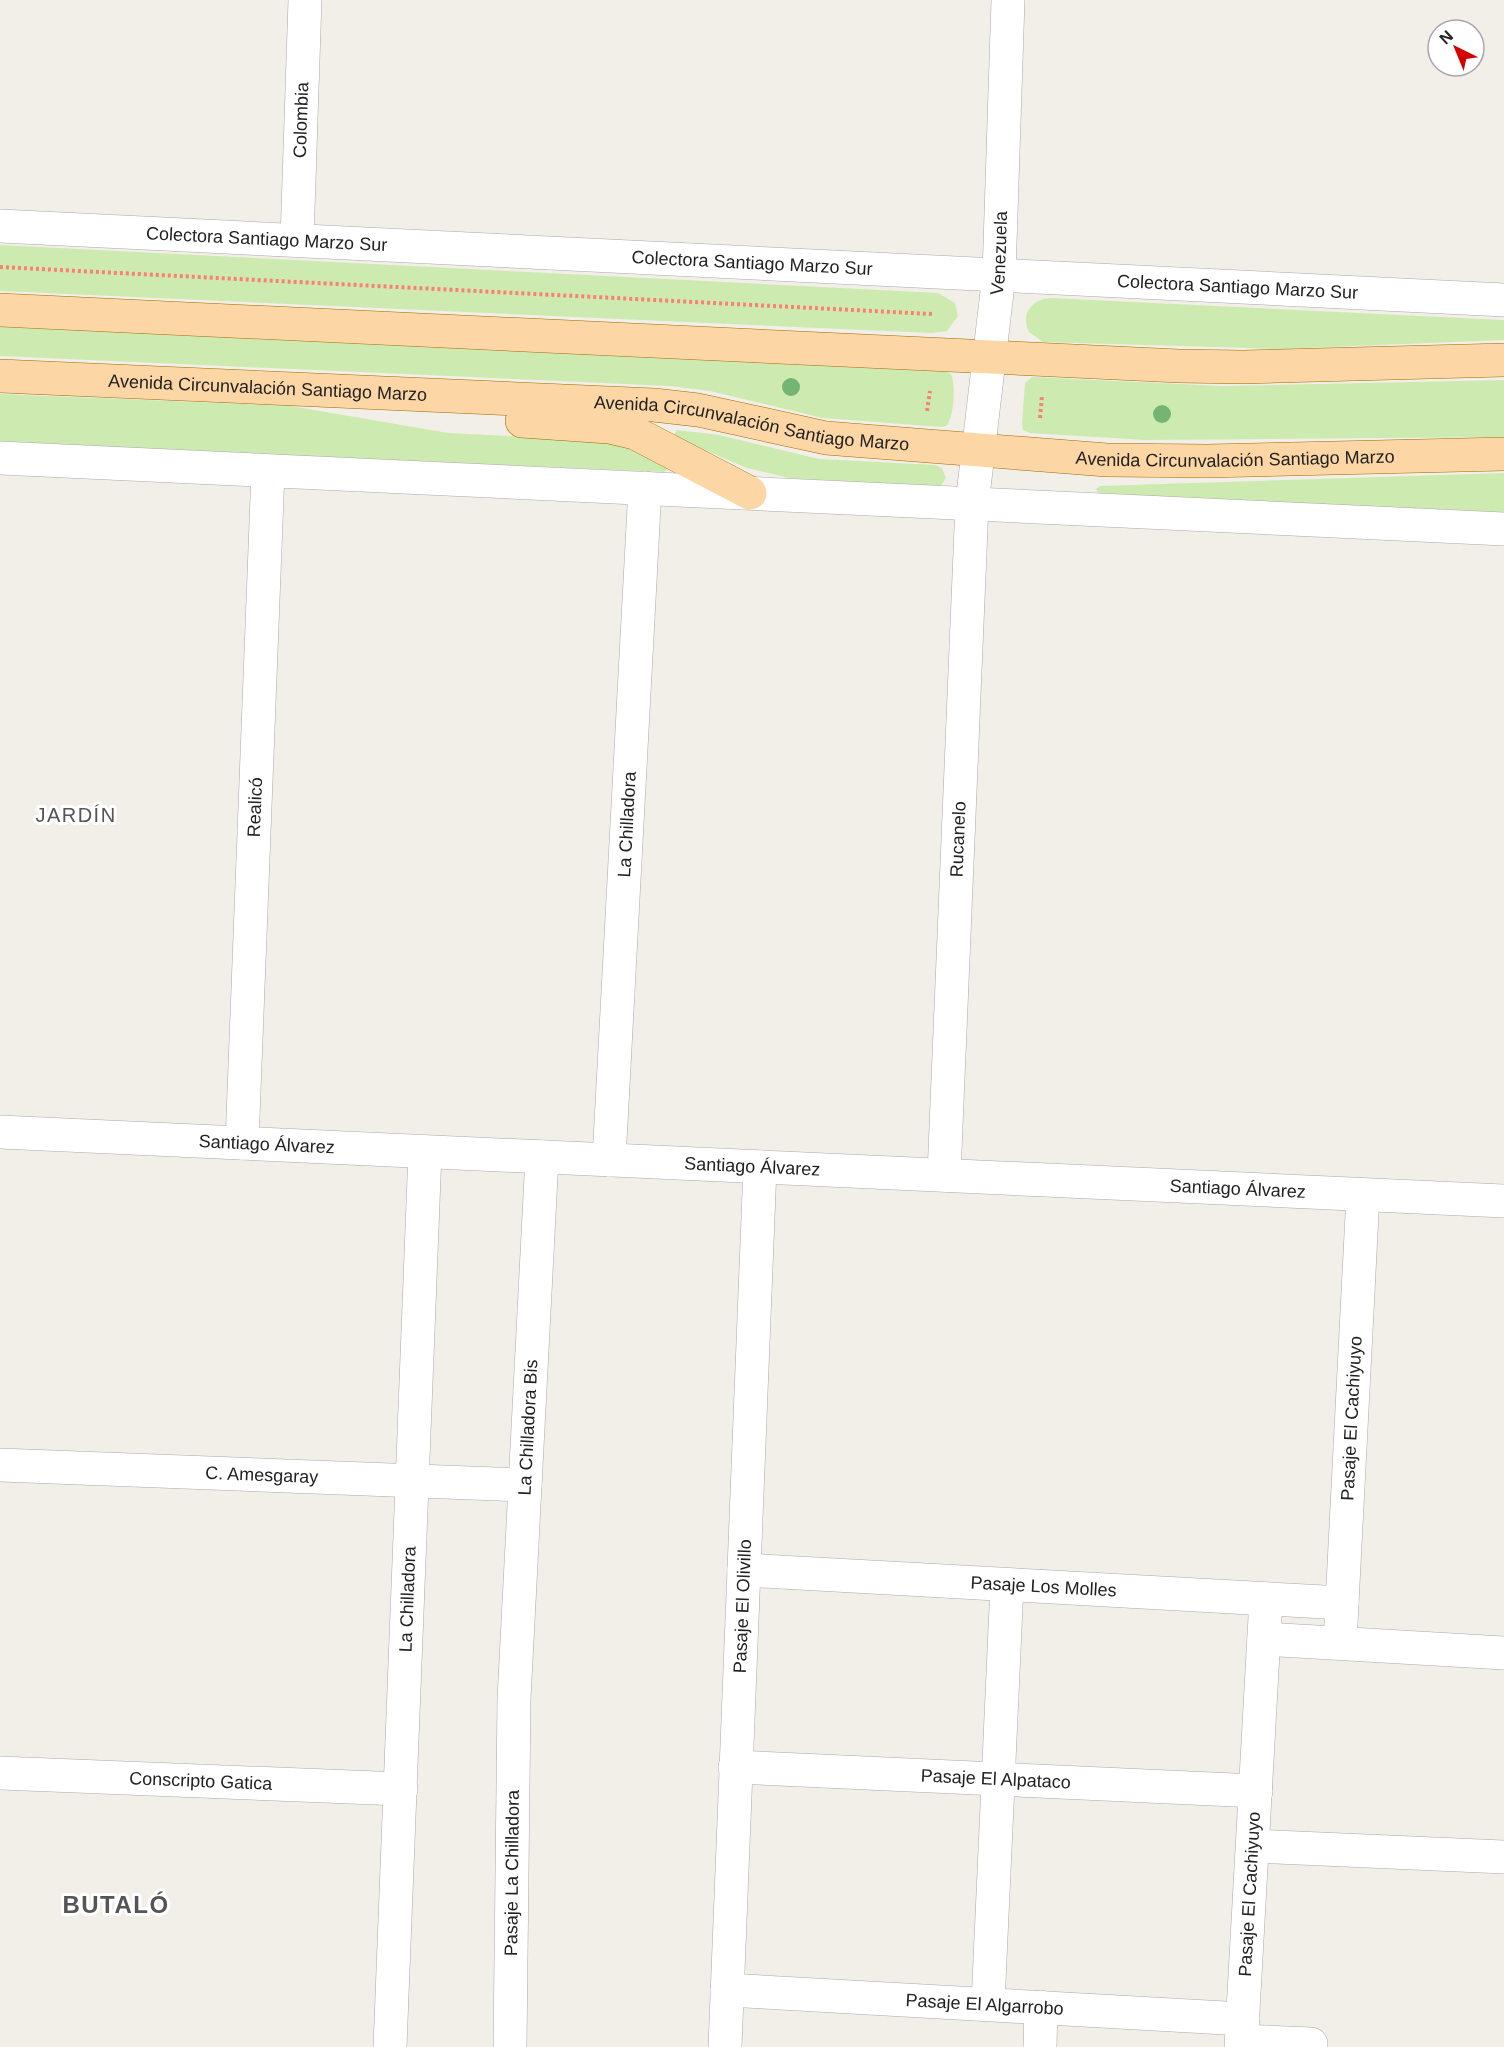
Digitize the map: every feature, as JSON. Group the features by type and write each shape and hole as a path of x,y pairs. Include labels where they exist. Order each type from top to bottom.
{"main road":[{"path":"0,310 1243,367 1504,360"},
{"name":"Avenida Circunvalación Santiago Marzo","path":"0,376 654,405 698,410 826,438 1107,460 1181,461 1504,454"},
{"path":"356,392 434,414 622,429 661,445 750,493"}],"street":[{"name":"Colombia","path":"297,240 305,0"},
{"name":"Venezuela","path":"972,504 999,275 1008,0"},
{"name":"Colectora Santiago Marzo Sur","path":"0,226 1504,300"},
{"path":"0,458 1504,529"},
{"name":"Realicó","path":"242,1143 268,471"},
{"name":"La Chilladora","path":"609,1160 645,488"},
{"name":"Rucanelo","path":"944,1175 972,504"},
{"name":"Santiago Álvarez","path":"0,1132 1504,1201"},
{"name":"La Chilladora","path":"390,2047 425,1152"},
{"name":"La Chilladora Bis","path":"514,1699 543,1157"},
{"name":"Pasaje El Olivillo","path":"724,2047 760,1167"},
{"name":"Pasaje El Cachiyuyo","path":"1340,1643 1363,1195"},
{"name":"C. Amesgaray","path":"0,1465 525,1485"},
{"name":"Pasaje Los Molles","path":"744,1570 1342,1603"},
{"path":"988,2004 1007,1584"},
{"name":"Pasaje El Cachiyuyo","path":"1242,2036 1266,1599"},
{"path":"1264,1639 1504,1653"},
{"name":"Pasaje La Chilladora","path":"510,2047 514,1699"},
{"name":"Pasaje El Alpataco","path":"735,1767 1256,1791"},
{"name":"Conscripto Gatica","path":"0,1773 401,1789"},
{"path":"1253,1846 1504,1857"},
{"name":"Pasaje El Algarrobo","path":"727,1990 1041,2007 1311,2044 1311,2047"},
{"path":"1040,2047 1041,2007"}],"path":[{"path":"0,267 932,314"},
{"path":"932,303 932,324"},
{"path":"927,415 930,382"},
{"path":"1039,422 1042,389"}],"green space":[{"path":"0,245 938,293 955,303 958,316 947,331 931,333 0,291"},
{"path":"1051,298 1504,320 1504,340 1281,349 1043,342 1029,332 1026,319 1033,304"},
{"path":"0,327 947,372 953,379 953,401 949,422 946,426 941,427 823,418 710,391 670,386 0,356"},
{"path":"1032,377 1222,386 1504,380 1504,437 1145,440 1030,433 1023,430 1022,423 1025,383"},
{"path":"0,394 291,406 448,433 607,441 615,442 668,466 668,469 664,472 0,443"},
{"path":"677,430 719,435 819,459 935,465 942,468 946,478 940,487 789,478 747,468 676,438 674,435"},
{"path":"1504,473 1504,513 1099,494 1096,489 1100,486"}],"district":[{"name":"JARDÍN","path":"76,815"},
{"name":"BUTALÓ","path":"116,1905"}]}
